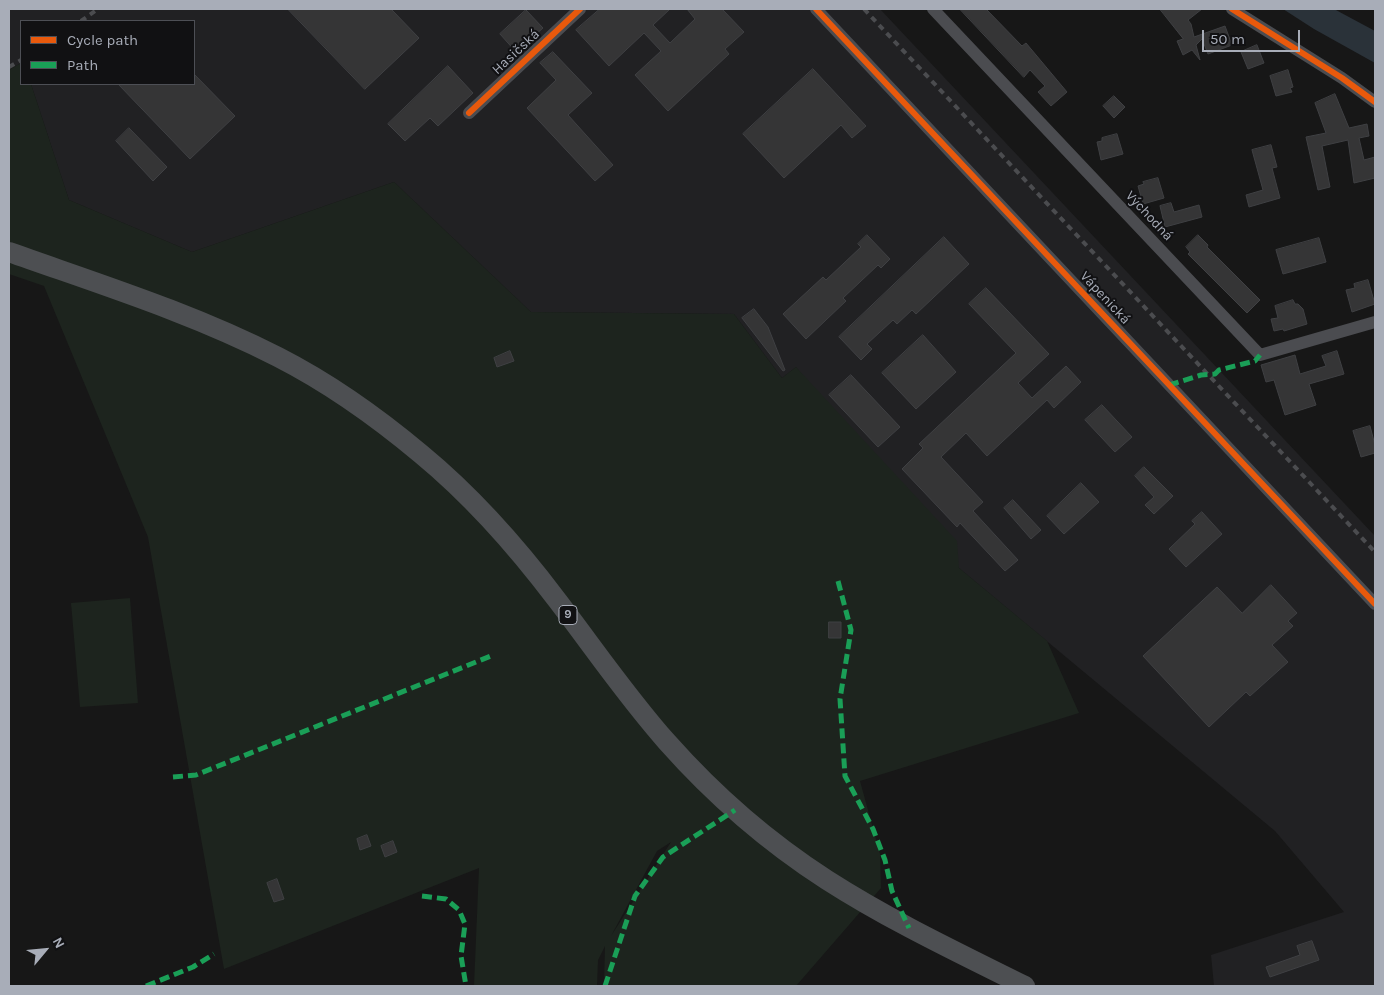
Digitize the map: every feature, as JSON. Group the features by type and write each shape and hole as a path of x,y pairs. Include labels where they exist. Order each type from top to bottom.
{"main road":[{"name":"9","path":"18,255 225,331 280,358 360,407 394,432 451,480 510,542 555,596 643,714 696,773 735,810 792,856 842,889 909,928 1026,986"}],"street":[{"name":"Hasičská","path":"469,113 580,9"},
{"name":"Vápenická","path":"816,9 1375,604"},
{"name":"Východná","path":"933,9 1260,356 1375,322"},
{"path":"1232,9 1342,78 1375,102"}],"shaded area":[{"path":"9,9 880,9 1375,536 1375,986 1214,986 1211,955 1344,912 1275,831 959,568 796,367 782,378 734,314 531,312 394,182 192,252 69,200 31,85 195,85 195,20 20,20 20,64 9,70"},
{"path":"1283,9 1334,9 1375,31 1375,63 1314,29"},
{"path":"20,64 20,85 31,85 69,200 192,252 394,182 531,312 734,314 782,378 796,367 957,541 959,568 1047,641 1079,713 860,781 880,854 881,888 796,986 604,986 605,946 598,960 597,986 474,986 479,868 224,969 148,537 44,286 9,274 9,70","holes":["671,842 611,936 657,851"]},
{"path":"130,598 138,703 80,707 71,603"}],"building":[{"path":"288,9 391,9 419,38 365,89"},
{"path":"600,9 670,9 653,25 670,43 695,19 687,9 722,9 744,32 725,49 729,54 668,111 635,75 661,51 644,33 609,66 576,30"},
{"path":"960,9 986,9 1022,46 1026,43 1067,92 1051,106 1038,92 1045,86 1030,70 1024,77"},
{"path":"1160,9 1202,9 1188,20 1194,37 1225,26 1232,45 1208,54 1202,39 1196,45 1200,60 1192,50 1183,55 1177,41 1183,39"},
{"path":"526,10 543,28 516,52 500,34"},
{"path":"1257,45 1264,63 1248,69 1241,52"},
{"path":"553,52 592,93 568,115 613,165 595,181 527,108 556,80 540,63"},
{"path":"448,66 473,93 438,126 430,118 405,141 388,124"},
{"path":"813,69 866,126 852,138 841,125 784,178 743,134"},
{"path":"1288,70 1293,87 1290,88 1292,92 1276,96 1270,76"},
{"path":"195,75 235,116 190,159 119,85 195,85"},
{"path":"1335,94 1349,128 1367,124 1369,136 1359,138 1364,160 1375,157 1375,178 1354,183 1348,140 1322,146 1330,187 1318,190 1306,137 1326,133 1315,103"},
{"path":"1114,96 1125,107 1114,118 1103,106"},
{"path":"129,128 167,167 153,181 116,141"},
{"path":"1117,134 1123,154 1101,160 1097,142 1102,141 1102,138"},
{"path":"1271,145 1277,167 1272,168 1280,198 1249,207 1246,195 1263,190 1252,150"},
{"path":"1158,178 1164,198 1143,204 1138,186 1144,184 1143,182"},
{"path":"1171,203 1174,212 1199,205 1202,217 1165,227 1160,206"},
{"path":"867,235 890,259 881,268 878,265 843,298 846,301 806,339 783,314 823,277 826,280 861,247 858,244"},
{"path":"1198,235 1208,245 1207,247 1260,300 1247,313 1188,254 1190,252 1186,247"},
{"path":"944,237 969,264 916,314 912,310 897,324 893,320 867,344 872,349 861,360 839,337"},
{"path":"1319,238 1326,262 1283,274 1276,250"},
{"path":"1368,280 1375,304 1352,312 1346,290 1355,288 1354,284"},
{"path":"986,288 1049,354 1018,383 1032,398 1066,366 1081,382 1054,408 1047,400 987,456 966,433 941,457 983,502 973,511 1018,560 1005,571 960,523 957,527 902,469 923,448 919,444 1016,353 969,304"},
{"path":"1293,300 1295,304 1298,304 1303,309 1307,324 1284,331 1283,329 1274,331 1271,319 1278,318 1275,306"},
{"path":"754,309 768,327 785,370 783,371 742,318"},
{"path":"923,335 956,372 916,409 882,373"},
{"path":"510,351 514,361 497,367 494,358"},
{"path":"1337,351 1344,374 1309,384 1316,405 1285,415 1274,380 1266,382 1261,365 1295,355 1300,374 1326,366 1322,356"},
{"path":"851,375 900,427 878,447 829,395"},
{"path":"1102,405 1132,437 1115,452 1085,420"},
{"path":"1370,426 1375,453 1361,457 1353,431"},
{"path":"1144,467 1173,496 1154,514 1145,505 1154,497 1135,476"},
{"path":"1081,483 1099,502 1064,534 1047,516"},
{"path":"1013,500 1041,530 1031,539 1004,508"},
{"path":"1202,512 1222,534 1186,567 1169,549 1195,524 1192,521"},
{"path":"1271,585 1297,613 1288,621 1293,626 1272,645 1288,662 1250,696 1246,692 1209,727 1143,656 1217,587 1242,613"},
{"path":"829,622 841,622 841,638 829,638"},
{"path":"367,835 371,846 360,850 357,839"},
{"path":"393,841 397,852 385,857 381,846"},
{"path":"277,879 284,899 274,902 267,883"},
{"path":"1312,941 1319,960 1270,977 1266,967 1300,955 1297,946"}],"railway":[{"path":"82,20 98,9"},
{"path":"864,9 1375,552"},
{"path":"9,67 20,61"}],"marked path":[{"path":"1169,385 1201,375 1215,374 1219,370 1255,361 1260,355"},
{"path":"838,581 851,630 840,699 845,776 873,829 885,860 892,891 909,928"},
{"path":"173,777 196,775 491,656"},
{"path":"605,986 635,896 663,857 735,810"},
{"path":"422,896 446,899 459,910 465,924 461,956 466,986"},
{"path":"146,986 193,967 214,954"}],"cycle path":[{"path":"469,113 580,9"},
{"path":"816,9 1375,604"},
{"path":"1232,9 1342,78 1375,102"}]}
